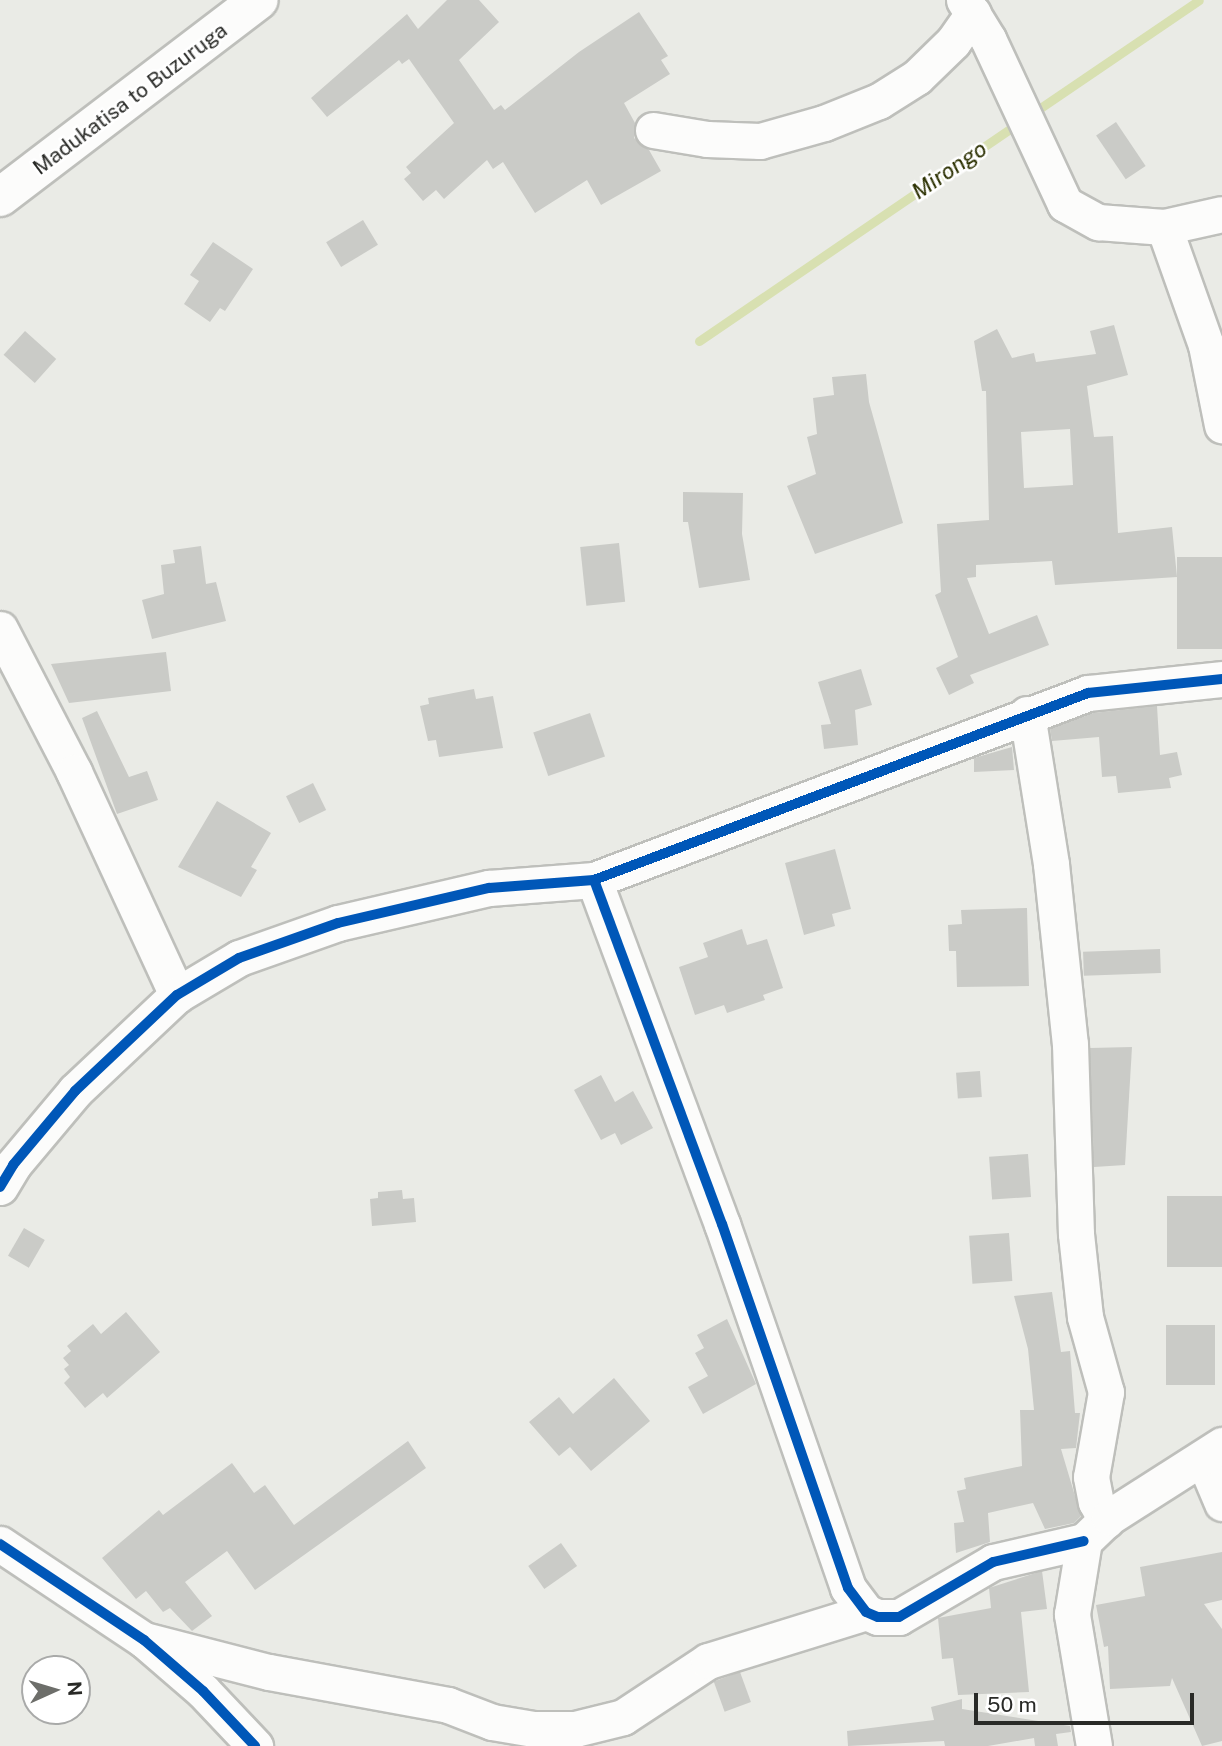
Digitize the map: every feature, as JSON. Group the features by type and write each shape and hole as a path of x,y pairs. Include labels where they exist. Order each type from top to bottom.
{"main road":[{"name":"Madukatisa to Buzuruga","path":"0,197 259,0"}],"street":[{"path":"653,130 707,139 760,141 824,123 879,101 916,78 953,42 969,6"},
{"path":"969,6 1065,204 1098,222 1164,227 1222,214"},
{"path":"1164,227 1206,345 1222,425"},
{"path":"0,629 74,772 177,995"},
{"path":"0,1187 13,1165 75,1091 177,995 239,958 338,923 489,888 594,880 1088,693 1222,679"},
{"path":"1027,714 1051,864 1070,1044 1076,1234 1085,1317 1106,1392 1091,1478 1096,1502 1095,1530 1072,1614 1094,1746"},
{"path":"594,880 722,1224 848,1588 866,1612"},
{"path":"144,1640 269,1672 448,1705 492,1722 533,1729 575,1729 623,1717 708,1661 866,1612 899,1617 993,1562 1095,1530 1213,1451 1222,1503"},
{"path":"0,1544 144,1640 203,1691 255,1746"}],"building":[{"path":"447,0 479,0 499,22 459,60 494,110 501,105 505,110 579,52 639,12 668,56 661,60 670,74 624,103 635,123 634,138 649,150 661,171 601,205 587,180 535,213 503,162 493,169 487,160 444,199 436,190 423,201 404,179 411,173 406,167 454,123 409,59 402,64 399,60 327,117 311,98 407,14 418,29"},
{"path":"1116,122 1146,166 1126,179 1096,135"},
{"path":"363,220 378,245 341,267 326,242"},
{"path":"213,242 253,269 225,311 220,308 210,322 184,304 199,281 190,275"},
{"path":"1114,325 1128,375 1087,386 1094,437 1113,436 1118,533 1172,527 1177,577 1055,585 1052,561 976,565 976,577 967,578 989,634 1037,615 1049,645 970,675 974,683 949,695 936,668 958,657 935,595 941,592 937,524 989,520 986,391 982,391 974,341 997,329 1012,358 1034,353 1036,362 1096,354 1090,331","holes":["1070,429 1073,485 1024,488 1021,432"]},
{"path":"25,331 56,359 35,383 4,355"},
{"path":"866,374 869,402 903,523 815,554 787,486 816,474 807,437 817,434 813,398 834,395 832,377"},
{"path":"683,492 743,493 742,534 750,580 699,588 688,522 683,522"},
{"path":"619,543 625,602 586,606 580,547"},
{"path":"201,546 206,584 216,582 226,621 152,639 142,600 164,594 161,565 175,563 173,550"},
{"path":"1177,557 1222,557 1222,649 1177,649"},
{"path":"166,652 171,691 69,703 51,664"},
{"path":"861,669 872,705 855,710 858,745 824,749 821,725 831,724 818,682"},
{"path":"474,689 476,699 493,696 503,748 439,757 436,740 428,741 420,706 429,704 428,698"},
{"path":"1157,706 1160,755 1177,752 1182,775 1169,778 1171,788 1118,793 1116,776 1102,777 1099,737 1052,741 1050,729 1093,713"},
{"path":"97,711 129,777 147,771 158,800 117,814 82,718"},
{"path":"590,713 605,756 548,776 533,733"},
{"path":"1012,747 1014,770 974,772 974,758"},
{"path":"313,783 326,810 299,823 286,796"},
{"path":"217,801 271,833 251,867 257,870 241,897 178,867"},
{"path":"835,849 851,909 832,914 835,926 804,935 785,863"},
{"path":"1027,908 1029,986 957,987 956,951 949,951 948,925 962,924 961,910"},
{"path":"742,929 747,945 767,939 783,988 763,995 765,1000 727,1013 724,1005 695,1015 679,967 708,957 703,943"},
{"path":"1160,949 1161,973 1084,976 1083,952"},
{"path":"1132,1047 1125,1165 1094,1167 1090,1048"},
{"path":"980,1071 982,1097 958,1099 956,1073"},
{"path":"601,1075 615,1102 633,1091 653,1128 621,1145 615,1133 601,1140 574,1090"},
{"path":"1028,1154 1031,1197 992,1200 989,1157"},
{"path":"402,1190 403,1199 414,1198 416,1222 372,1226 370,1199 378,1198 378,1192"},
{"path":"1167,1196 1222,1196 1222,1267 1167,1267"},
{"path":"24,1228 45,1240 29,1268 8,1256"},
{"path":"1009,1233 1012,1281 972,1284 969,1236"},
{"path":"1052,1292 1061,1352 1070,1351 1075,1413 1080,1413 1076,1448 1061,1449 1081,1516 1074,1523 1045,1529 1033,1503 988,1513 990,1542 956,1553 954,1523 964,1522 957,1491 966,1489 964,1478 1022,1466 1020,1410 1034,1410 1028,1349 1014,1296"},
{"path":"126,1312 160,1352 107,1398 103,1393 85,1408 64,1383 70,1377 64,1369 69,1365 63,1358 71,1351 67,1346 93,1324 101,1334"},
{"path":"727,1319 756,1384 703,1414 688,1387 708,1376 695,1353 704,1348 697,1335"},
{"path":"1166,1325 1215,1325 1215,1385 1166,1385"},
{"path":"614,1378 650,1421 591,1471 570,1447 559,1456 529,1422 559,1397 573,1414"},
{"path":"408,1441 426,1468 255,1590 227,1551 185,1582 212,1616 192,1631 170,1608 163,1612 146,1591 136,1599 102,1558 159,1510 163,1515 232,1463 254,1493 265,1485 294,1525"},
{"path":"561,1543 577,1566 544,1589 528,1566"},
{"path":"1222,1552 1222,1600 1204,1604 1222,1629 1222,1741 1202,1746 1172,1678 1170,1686 1110,1689 1108,1646 1104,1647 1096,1605 1145,1596 1140,1567"},
{"path":"1042,1571 1047,1609 1021,1612 1029,1692 958,1695 953,1658 942,1659 938,1618 991,1608 989,1588"},
{"path":"740,1672 751,1702 725,1712 714,1682"},
{"path":"962,1699 962,1709 1070,1726 1071,1732 1056,1734 1058,1746 1035,1746 1034,1738 988,1746 945,1746 944,1741 848,1746 847,1731 934,1720 931,1707"}],"waterway":[{"name":"Mirongo","path":"1030,115 1199,0"},
{"name":"Mirongo","path":"699,341 1018,123"}],"cycle path":[{"path":"0,1187 13,1165 75,1091 177,995 239,958 338,923 489,888 594,880 1088,693 1222,679"},
{"path":"594,880 722,1224 848,1588 866,1612 878,1617 899,1617 993,1562 1084,1541"},
{"path":"0,1544 144,1640 203,1691 255,1746"}]}
